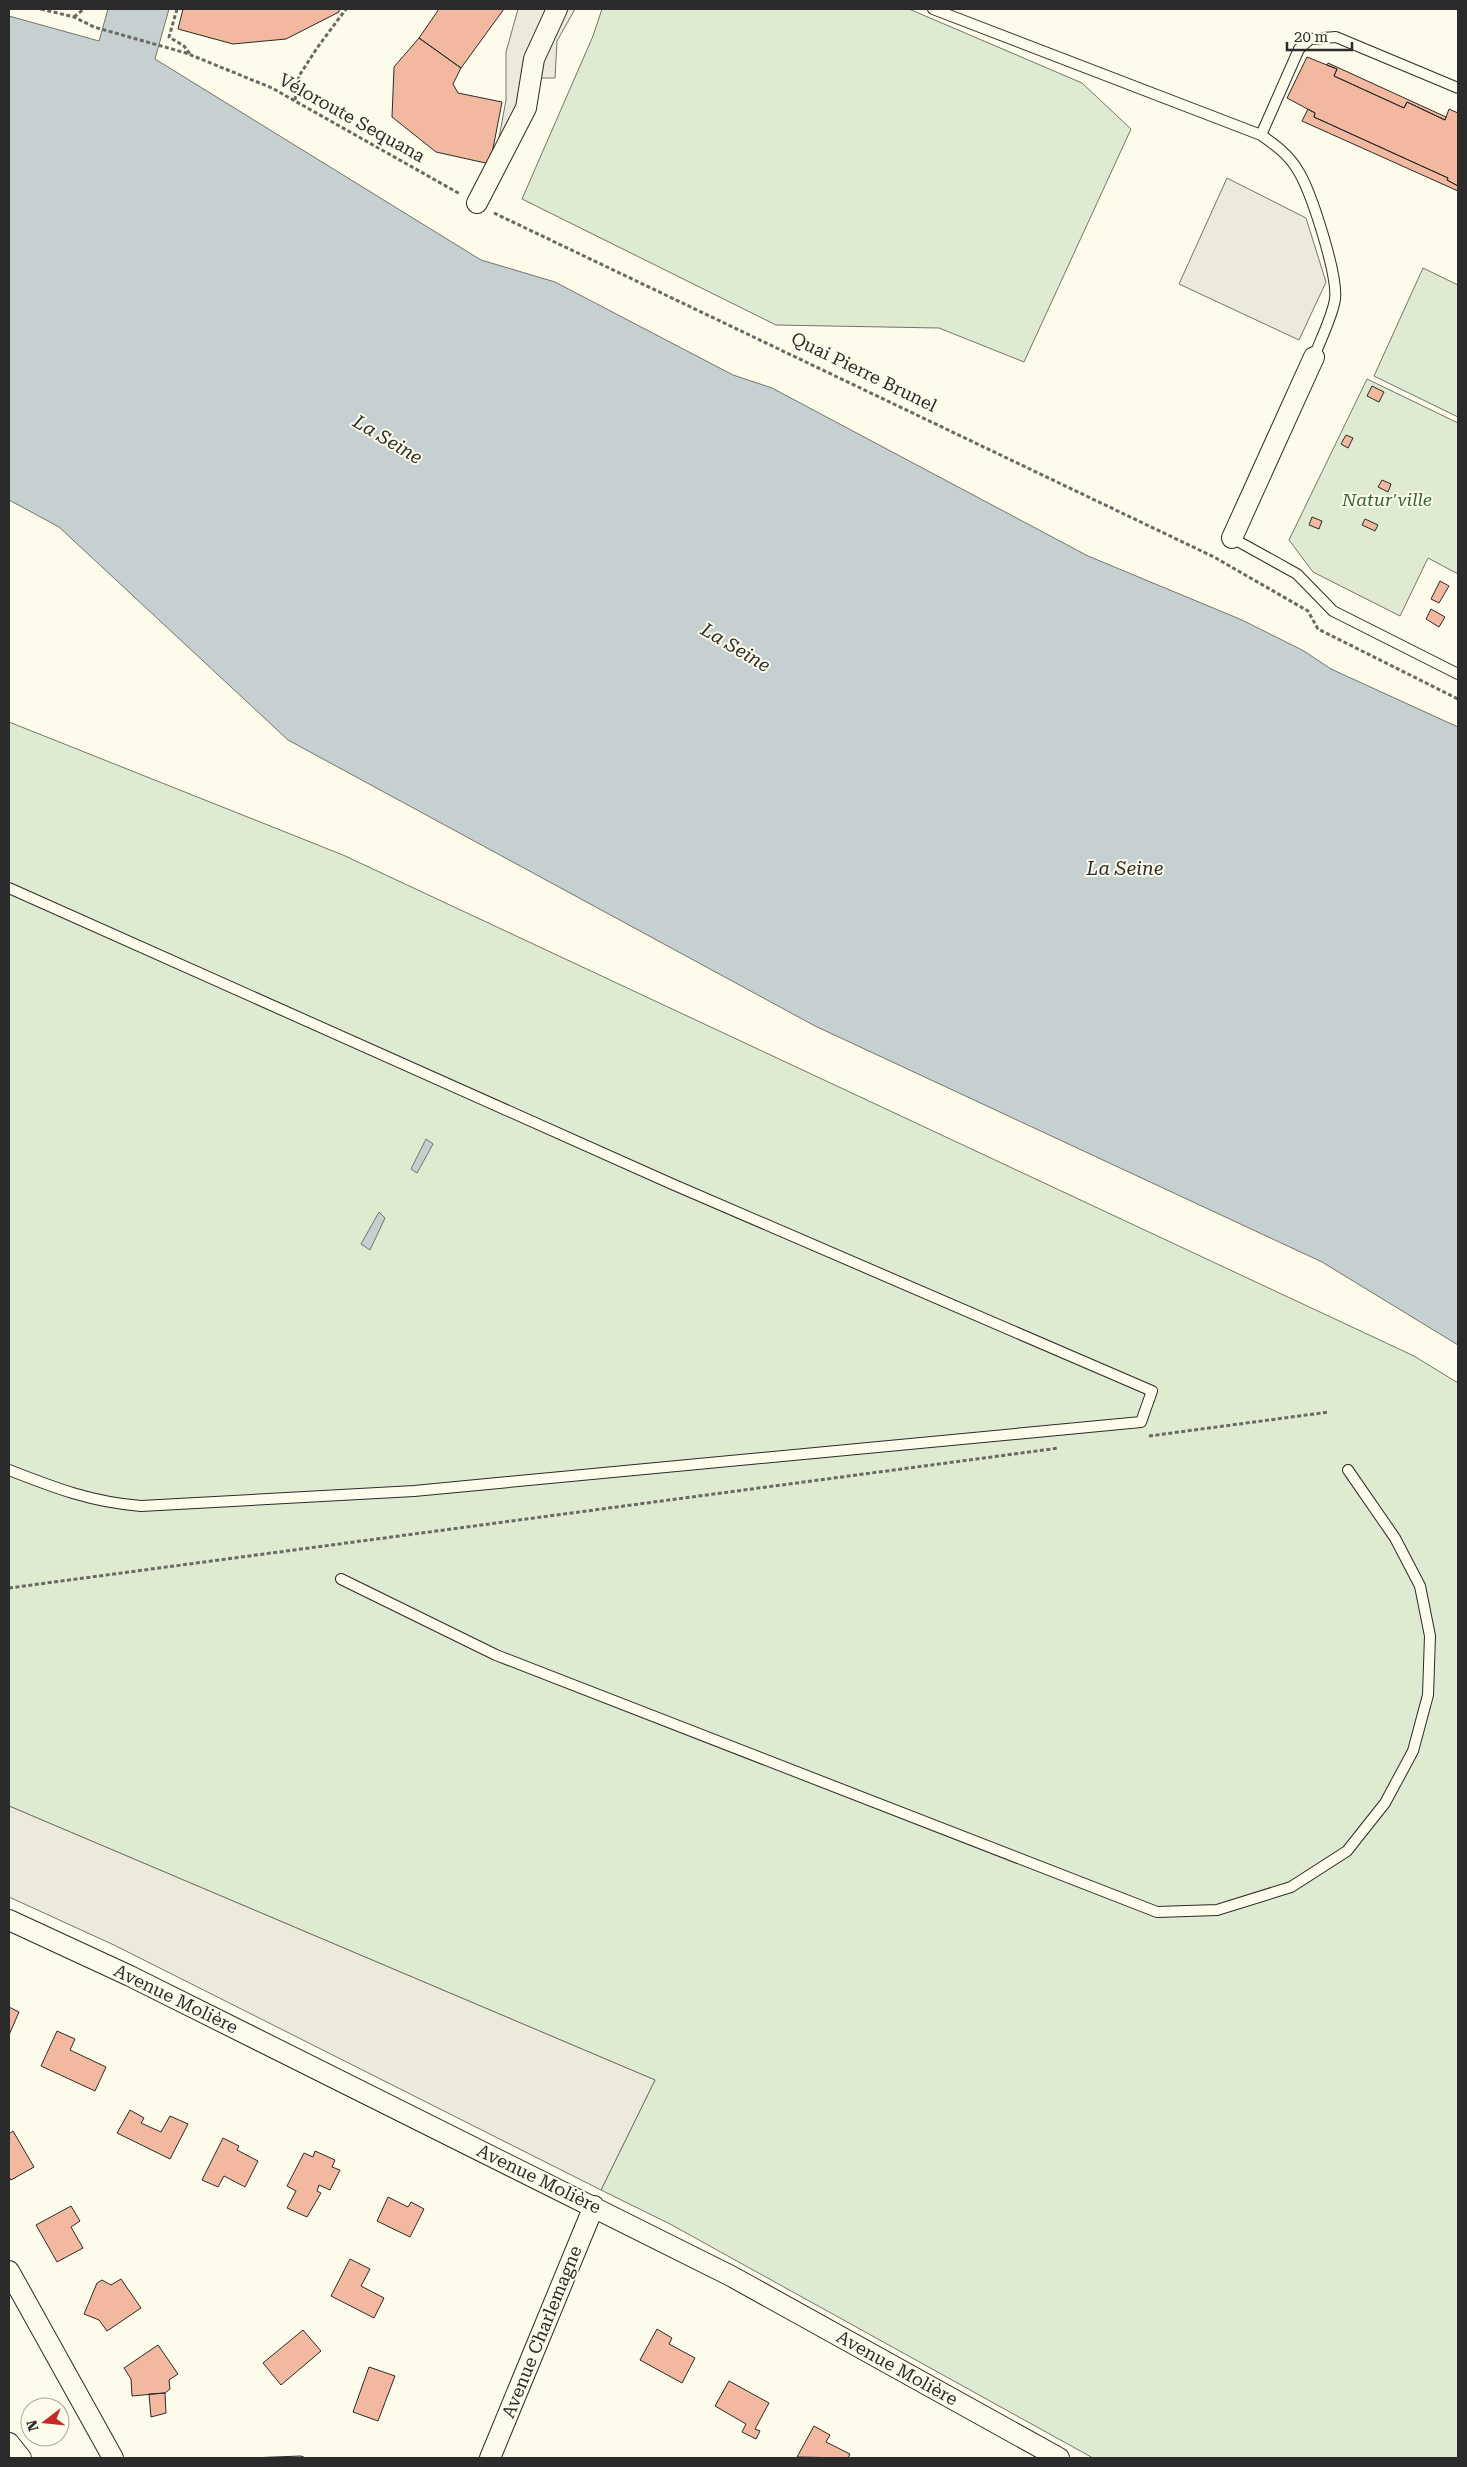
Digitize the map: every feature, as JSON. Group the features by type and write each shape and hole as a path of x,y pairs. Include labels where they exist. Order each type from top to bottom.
{"street":[{"path":"477,203 526,108 534,59 556,9"},
{"path":"1232,538 1314,357"},
{"name":"Avenue Molière","path":"9,1920 130,1976 731,2276 1059,2458"},
{"name":"Avenue Charlemagne","path":"490,2458 594,2206"},
{"path":"9,2271 113,2458"},
{"path":"9,2443 21,2458"}],"lane":[{"path":"933,9 1261,136 1282,150 1297,168 1311,198 1331,268 1335,299 1314,357"},
{"path":"1261,136 1299,49 1310,39 1336,37 1458,88"},
{"path":"1232,538 1297,574 1333,611 1458,674"},
{"path":"9,888 672,1184 1152,1391 1141,1422 414,1492 141,1506 110,1504 77,1496 9,1470"},
{"path":"341,1578 496,1656 1157,1912 1217,1910 1292,1887 1347,1851 1385,1802 1413,1751 1428,1695 1430,1636 1420,1586 1395,1538 1348,1470"}],"path":[{"path":"41,9 74,17 84,9"},
{"path":"177,9 169,37 184,46 190,55"},
{"path":"294,100 299,76 346,9"},
{"name":"Véloroute Sequana","path":"74,17 94,27 186,53 272,88 501,216"},
{"name":"Quai Pierre Brunel","path":"501,216 1214,557"},
{"path":"1141,1437 1328,1412"},
{"path":"9,1588 1063,1447"}],"green space":[{"path":"602,9 909,9 1082,83 1131,129 1024,362 939,328 776,325 522,199 593,36"},
{"path":"1423,268 1458,285 1458,417 1374,376"},
{"name":"Natur'ville","path":"1367,379 1458,423 1458,574 1428,558 1400,616 1313,572 1289,540"},
{"path":"9,722 343,855 1414,1356 1458,1383 1458,2458 1093,2458 670,2224 601,2190 655,2080 9,1806"}],"shaded area":[{"path":"518,9 575,9 557,41 555,78 540,78 512,144 499,138 506,100 506,52"},
{"path":"1227,178 1306,218 1326,282 1299,340 1179,284"},
{"path":"9,1806 655,2080 601,2190 114,1945 9,1897"}],"water":[{"name":"La Seine","path":"108,9 169,9 155,59 481,260 555,282 733,375 772,388 1088,556 1242,620 1304,651 1331,669 1458,727 1458,1345 1322,1262 815,1026 288,740 59,527 9,500 9,16 99,41"},
{"path":"426,1139 433,1144 417,1173 411,1169"},
{"path":"379,1212 385,1218 370,1250 361,1244"}],"building":[{"path":"183,9 339,9 339,12 286,39 233,44 178,29"},
{"path":"439,9 504,9 461,68 419,38"},
{"path":"419,38 461,68 453,84 458,93 502,102 490,164 436,152 392,117 394,67"},
{"path":"1307,57 1337,69 1334,76 1404,108 1407,102 1445,120 1449,109 1458,113 1458,186 1447,180 1448,178 1314,117 1315,113 1287,98"},
{"path":"1328,63 1446,117 1445,120 1407,102 1404,108 1334,76 1337,69 1327,65"},
{"path":"1308,109 1315,113 1314,117 1448,178 1447,180 1458,186 1458,191 1302,121"},
{"path":"1372,386 1384,392 1379,402 1367,396"},
{"path":"1346,435 1353,438 1348,448 1341,444"},
{"path":"1382,480 1391,484 1388,492 1378,487"},
{"path":"1312,517 1322,521 1319,529 1309,525"},
{"path":"1365,519 1378,525 1375,531 1362,525"},
{"path":"1440,581 1449,586 1439,603 1431,599"},
{"path":"1431,609 1445,617 1439,627 1426,619"},
{"path":"9,2007 19,2012 9,2035"},
{"path":"57,2031 75,2039 70,2050 106,2067 95,2091 41,2066"},
{"path":"130,2110 144,2118 141,2123 161,2132 170,2116 188,2124 170,2159 117,2133"},
{"path":"13,2131 34,2167 11,2180 9,2177 9,2134"},
{"path":"223,2138 239,2146 237,2150 258,2161 245,2187 224,2176 218,2187 202,2180"},
{"path":"315,2151 335,2160 332,2167 340,2170 330,2190 319,2185 317,2191 321,2193 307,2217 287,2208 296,2191 287,2186 304,2153 313,2157"},
{"path":"388,2197 408,2207 411,2202 424,2209 410,2237 377,2221"},
{"path":"71,2206 80,2221 71,2227 83,2248 57,2262 36,2225"},
{"path":"350,2259 370,2269 361,2286 384,2298 374,2318 331,2296"},
{"path":"121,2279 141,2308 107,2331 99,2320 84,2314 97,2283 102,2280 111,2285"},
{"path":"657,2329 672,2338 669,2344 695,2358 682,2383 640,2360"},
{"path":"303,2330 321,2351 281,2385 263,2363"},
{"path":"158,2345 178,2374 169,2380 170,2389 165,2393 132,2396 131,2379 124,2368"},
{"path":"369,2367 395,2376 378,2421 353,2412"},
{"path":"729,2381 769,2403 755,2429 760,2431 756,2439 742,2432 746,2424 715,2406"},
{"path":"165,2393 166,2413 151,2417 149,2394"},
{"path":"814,2426 830,2435 826,2442 850,2454 848,2458 797,2457"},
{"path":"301,2456 306,2458 249,2458"}]}
